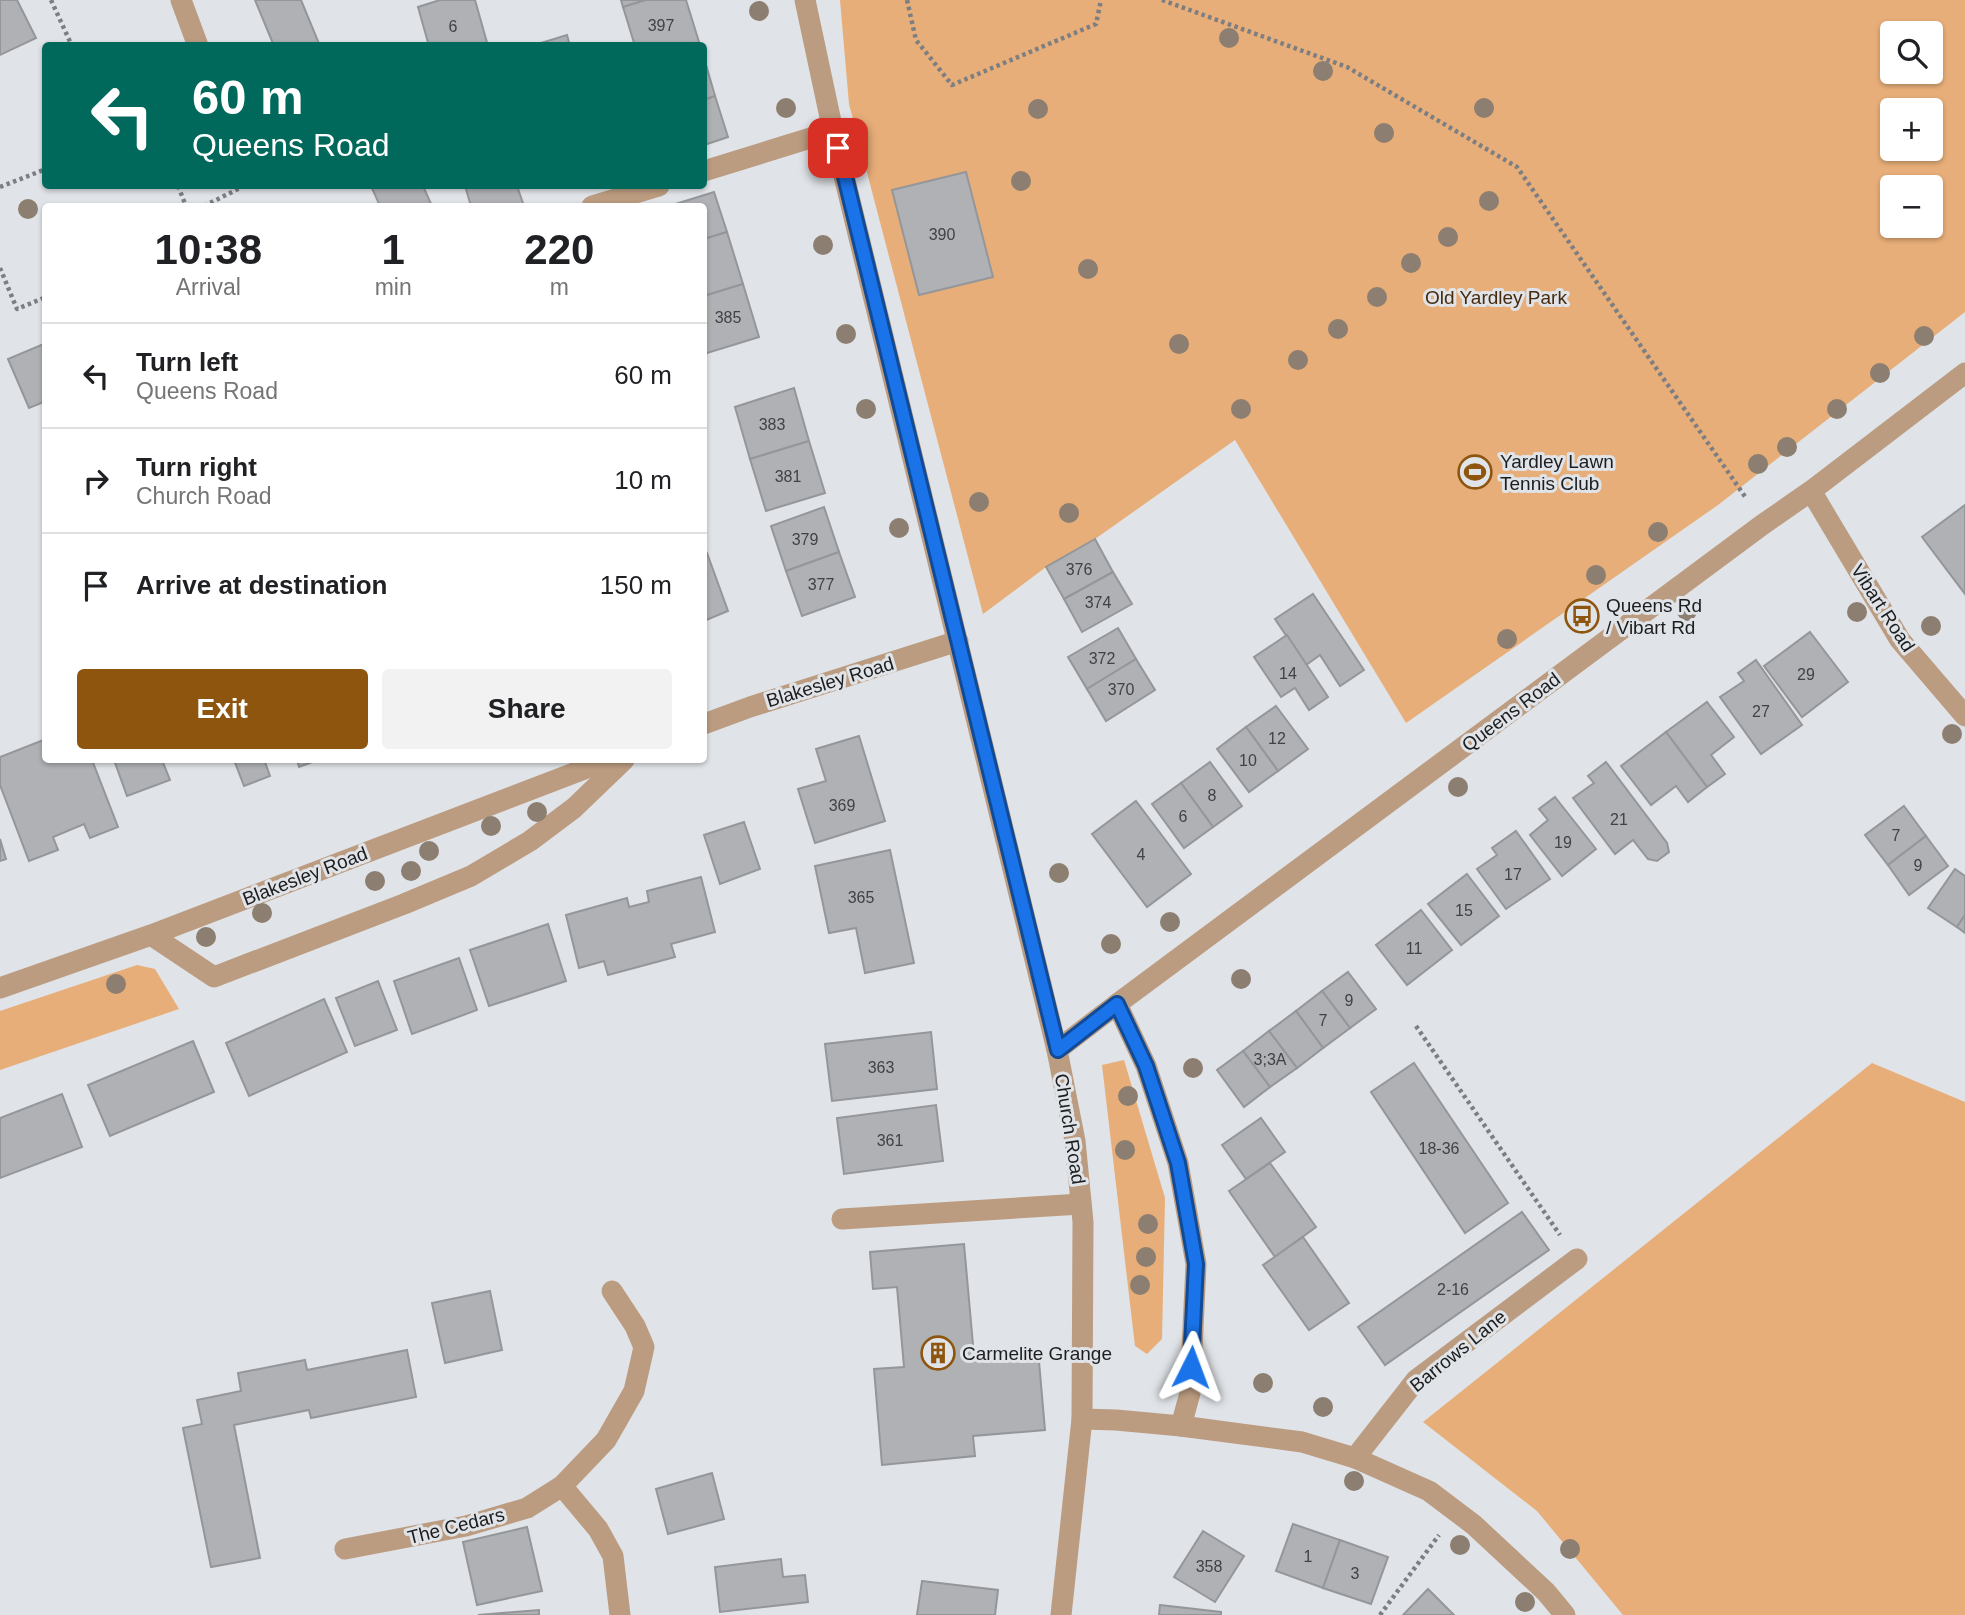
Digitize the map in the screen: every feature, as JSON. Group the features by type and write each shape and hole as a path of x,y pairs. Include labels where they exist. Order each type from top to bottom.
{"street":[{"path":"181,0 197,42"},
{"name":"Church Road","path":"805,0 833,131 1058,1050 1075,1141 1083,1222 1082,1419 1061,1615"},
{"path":"707,171 833,131"},
{"path":"602,203 649,189"},
{"name":"Queens Road","path":"1058,1050 1811,491 1965,373"},
{"name":"Vibart Road","path":"1811,491 1900,639 1965,716"},
{"name":"Blakesley Road","path":"707,723 958,640"},
{"name":"Blakesley Road","path":"0,988 151,935 600,763"},
{"path":"151,935 214,977 471,876 530,841 574,808 621,763"},
{"path":"1117,1004 1146,1066 1178,1163 1196,1264 1189,1393 1181,1426"},
{"path":"842,1219 1081,1204"},
{"name":"Barrows Lane","path":"1355,1458 1416,1380 1577,1259"},
{"name":"The Cedars","path":"345,1549 466,1526 527,1508 562,1486 606,1440 634,1391 644,1348 635,1326 612,1291"},
{"path":"1082,1419 1181,1426 1302,1442 1355,1458 1429,1491 1457,1512 1546,1592 1564,1615"},
{"path":"562,1486 598,1529 613,1556 620,1615"}],"path":[{"path":"51,0 70,42"},
{"path":"907,0 916,40 952,85 1096,24 1101,0"},
{"path":"1162,0 1348,66 1517,167 1739,487 1762,525"},
{"path":"0,187 42,171"},
{"path":"210,203 238,189"},
{"path":"0,268 17,309 42,299"},
{"path":"1416,1026 1577,1259"},
{"path":"1380,1615 1457,1512"}],"green space":[{"name":"Old Yardley Park","path":"840,0 1965,0 1965,312 1718,505 1406,723 1235,440 1095,539 1046,567 983,614 849,104"},
{"path":"137,965 155,969 179,1009 0,1070 0,1011"},
{"path":"1124,1060 1165,1198 1162,1339 1147,1354 1135,1346 1102,1065"},
{"path":"1872,1063 1965,1102 1965,1615 1623,1615 1537,1511 1423,1422"}],"building":[{"path":"0,0 17,0 36,38 0,55"},
{"path":"255,0 301,0 318,42 272,42"},
{"path":"440,0 475,0 487,42 428,42 418,7"},
{"path":"621,0 646,0 623,7"},
{"path":"646,0 686,0 699,42 634,42 623,7"},
{"path":"567,35 569,42 544,42"},
{"path":"707,68 715,96 707,99"},
{"path":"715,96 728,137 707,144 707,99"},
{"path":"966,172 993,277 919,295 892,190"},
{"path":"372,189 424,189 431,203 379,203"},
{"path":"466,189 518,189 523,203 470,203"},
{"path":"714,192 727,232 707,238 707,203 679,203"},
{"path":"727,232 743,284 707,295 707,238"},
{"path":"743,284 759,337 707,353 707,295"},
{"path":"42,345 42,403 29,408 8,359"},
{"path":"794,388 809,441 750,459 735,407"},
{"path":"809,441 825,493 766,511 750,459"},
{"path":"1965,505 1965,594 1922,537"},
{"path":"824,507 839,552 786,571 771,526"},
{"path":"1095,539 1113,572 1064,599 1046,567"},
{"path":"839,552 855,597 802,616 786,571"},
{"path":"707,553 728,611 707,620"},
{"path":"1113,572 1132,604 1082,632 1064,599"},
{"path":"1313,594 1364,670 1340,686 1320,655 1306,665 1275,619"},
{"path":"1118,628 1136,659 1087,689 1068,657"},
{"path":"1810,632 1848,682 1802,717 1764,666"},
{"path":"1287,635 1328,697 1309,710 1295,688 1281,697 1254,657"},
{"path":"1136,659 1155,690 1106,721 1087,689"},
{"path":"1756,660 1802,725 1761,754 1720,697 1744,681 1738,673"},
{"path":"1707,702 1734,737 1711,755 1725,774 1707,787 1666,732"},
{"path":"1276,706 1308,749 1278,771 1246,727"},
{"path":"1246,727 1278,771 1249,792 1217,749"},
{"path":"1666,732 1707,787 1688,802 1676,786 1651,805 1621,766"},
{"path":"859,736 885,821 815,843 798,789 826,781 816,749"},
{"path":"42,741 42,763 93,763 118,827 90,838 84,824 53,837 58,850 29,861 0,785 0,757"},
{"path":"1210,762 1242,806 1213,827 1181,783"},
{"path":"1606,762 1667,843 1669,852 1657,861 1648,859 1633,840 1615,854 1573,798 1594,783 1588,776"},
{"path":"115,763 163,763 170,780 127,796"},
{"path":"235,763 265,763 270,776 244,786"},
{"path":"1181,783 1213,827 1184,848 1152,804"},
{"path":"1555,797 1596,849 1562,876 1530,835 1548,820 1539,809"},
{"path":"1136,801 1191,874 1147,907 1092,834"},
{"path":"1904,806 1926,836 1888,865 1865,835"},
{"path":"744,822 760,869 720,884 704,835"},
{"path":"1516,831 1550,879 1506,909 1477,869 1497,855 1492,848"},
{"path":"1926,836 1948,866 1909,895 1888,865"},
{"path":"0,839 6,859 0,861"},
{"path":"890,850 914,963 865,973 856,928 829,933 815,866"},
{"path":"1955,869 1965,876 1965,915 1957,927 1928,908"},
{"path":"1467,874 1499,916 1461,945 1428,904"},
{"path":"701,877 715,932 671,944 675,957 608,975 604,961 579,968 566,915 627,898 629,907 649,902 647,891"},
{"path":"1421,910 1452,950 1407,985 1376,945"},
{"path":"1965,915 1965,933 1957,927"},
{"path":"548,924 566,981 489,1006 470,950"},
{"path":"459,958 477,1010 412,1034 394,981"},
{"path":"1348,972 1376,1009 1350,1028 1322,991"},
{"path":"378,981 397,1030 355,1046 336,998"},
{"path":"1322,991 1350,1028 1323,1048 1296,1011"},
{"path":"324,999 347,1052 249,1096 226,1043"},
{"path":"1296,1011 1323,1048 1297,1068 1269,1031"},
{"path":"1269,1031 1297,1068 1270,1087 1243,1051"},
{"path":"931,1032 937,1089 832,1101 825,1044"},
{"path":"193,1041 214,1092 110,1136 88,1085"},
{"path":"1243,1051 1270,1087 1244,1107 1217,1070"},
{"path":"1414,1063 1508,1203 1465,1233 1371,1092"},
{"path":"62,1094 82,1147 0,1178 0,1118"},
{"path":"936,1105 943,1161 844,1174 837,1118"},
{"path":"1261,1118 1285,1152 1246,1179 1222,1145"},
{"path":"1270,1163 1316,1227 1275,1257 1229,1191"},
{"path":"1522,1212 1549,1250 1385,1365 1358,1327"},
{"path":"1303,1237 1349,1303 1309,1330 1263,1265"},
{"name":"Carmelite Grange","path":"964,1244 974,1356 1038,1350 1045,1430 973,1436 975,1456 882,1465 874,1369 904,1367 897,1287 873,1289 870,1252"},
{"path":"490,1291 502,1350 445,1363 432,1303"},
{"path":"407,1350 416,1397 311,1418 309,1410 234,1425 260,1558 211,1567 183,1428 202,1424 197,1400 241,1391 238,1373 305,1360 307,1370"},
{"path":"712,1473 724,1519 668,1534 656,1489"},
{"path":"1293,1524 1340,1540 1323,1588 1276,1571"},
{"path":"527,1527 542,1591 477,1605 463,1542"},
{"path":"1203,1531 1244,1556 1215,1602 1174,1577"},
{"path":"1340,1540 1388,1557 1371,1604 1323,1588"},
{"path":"781,1559 783,1577 805,1575 808,1602 720,1612 715,1567"},
{"path":"922,1581 998,1590 995,1615 917,1615"},
{"path":"1428,1589 1454,1615 1403,1615"},
{"path":"1160,1605 1221,1612 1221,1615 1159,1615"},
{"path":"539,1610 539,1615 478,1615"}],"place":[{"name":"Yardley Lawn Tennis Club","path":"1475,472"},
{"name":"Queens Rd / Vibart Rd","path":"1582,616"},
{"name":"Carmelite Grange","path":"938,1353"}],"route":[{"path":"838,148 1058,1050 1117,1004 1146,1066 1178,1163 1196,1264 1191,1367"}]}
